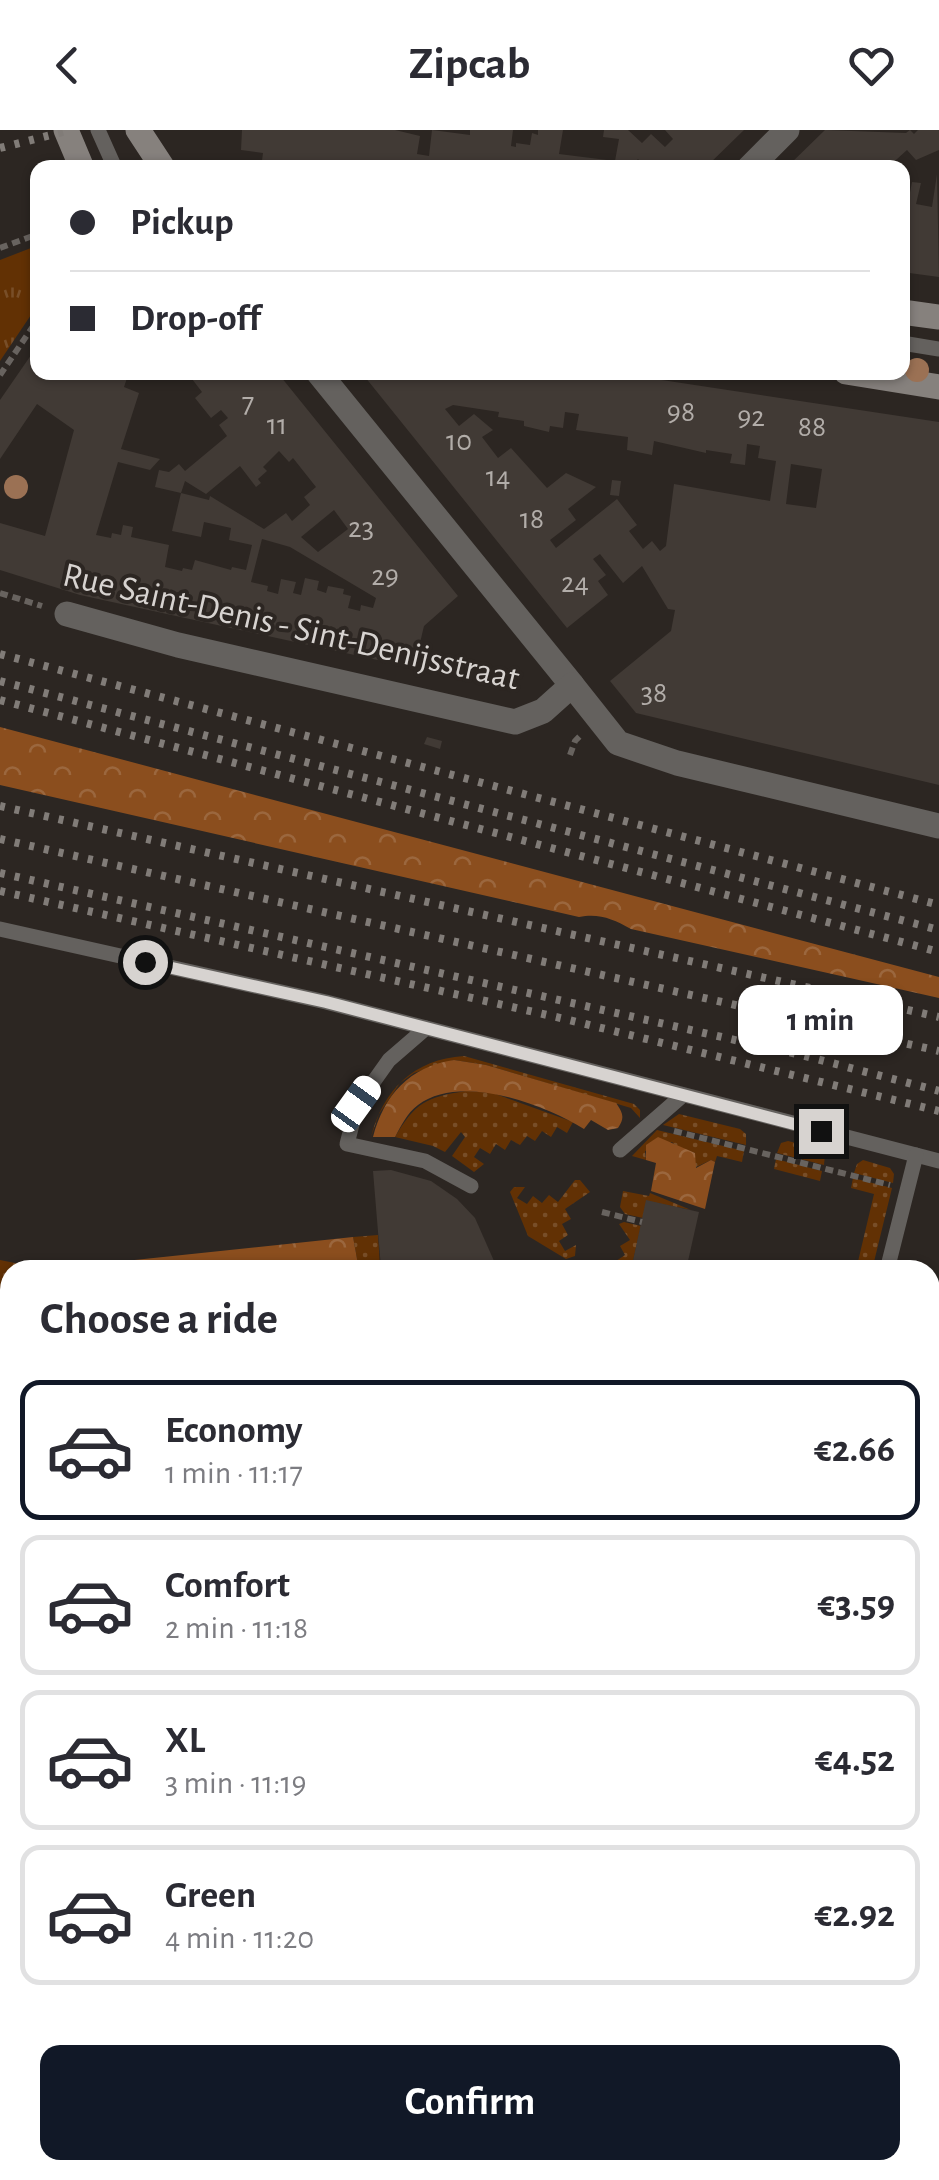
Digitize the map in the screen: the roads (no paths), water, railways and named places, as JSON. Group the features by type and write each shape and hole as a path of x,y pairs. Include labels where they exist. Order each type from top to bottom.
{"main road":[{"path":"66,130 79,160"},
{"path":"138,130 157,160"},
{"path":"910,313 939,317"},
{"path":"896,380 939,387"}],"street":[{"path":"758,160 788,130"},
{"path":"324,380 618,742 676,763 939,826"},
{"name":"Rue Saint-Denis - Sint-Denijsstraat","path":"67,614 178,645 515,722 543,711 572,685"}],"lane":[{"path":"98,130 111,160"},
{"path":"910,344 939,348"},
{"path":"0,929 307,998 939,1162"},
{"path":"426,1028 389,1060 356,1104 347,1144 425,1161 471,1186"},
{"path":"620,1150 683,1095"},
{"path":"890,1260 916,1155"}],"railway":[{"path":"0,148 70,130"},
{"path":"0,654 939,905"},
{"path":"0,681 939,930"},
{"path":"0,700 939,952"},
{"path":"0,806 939,1017"},
{"path":"0,839 939,1051"},
{"path":"0,873 801,1055 939,1091"},
{"path":"0,891 565,1019 939,1111"}]}
